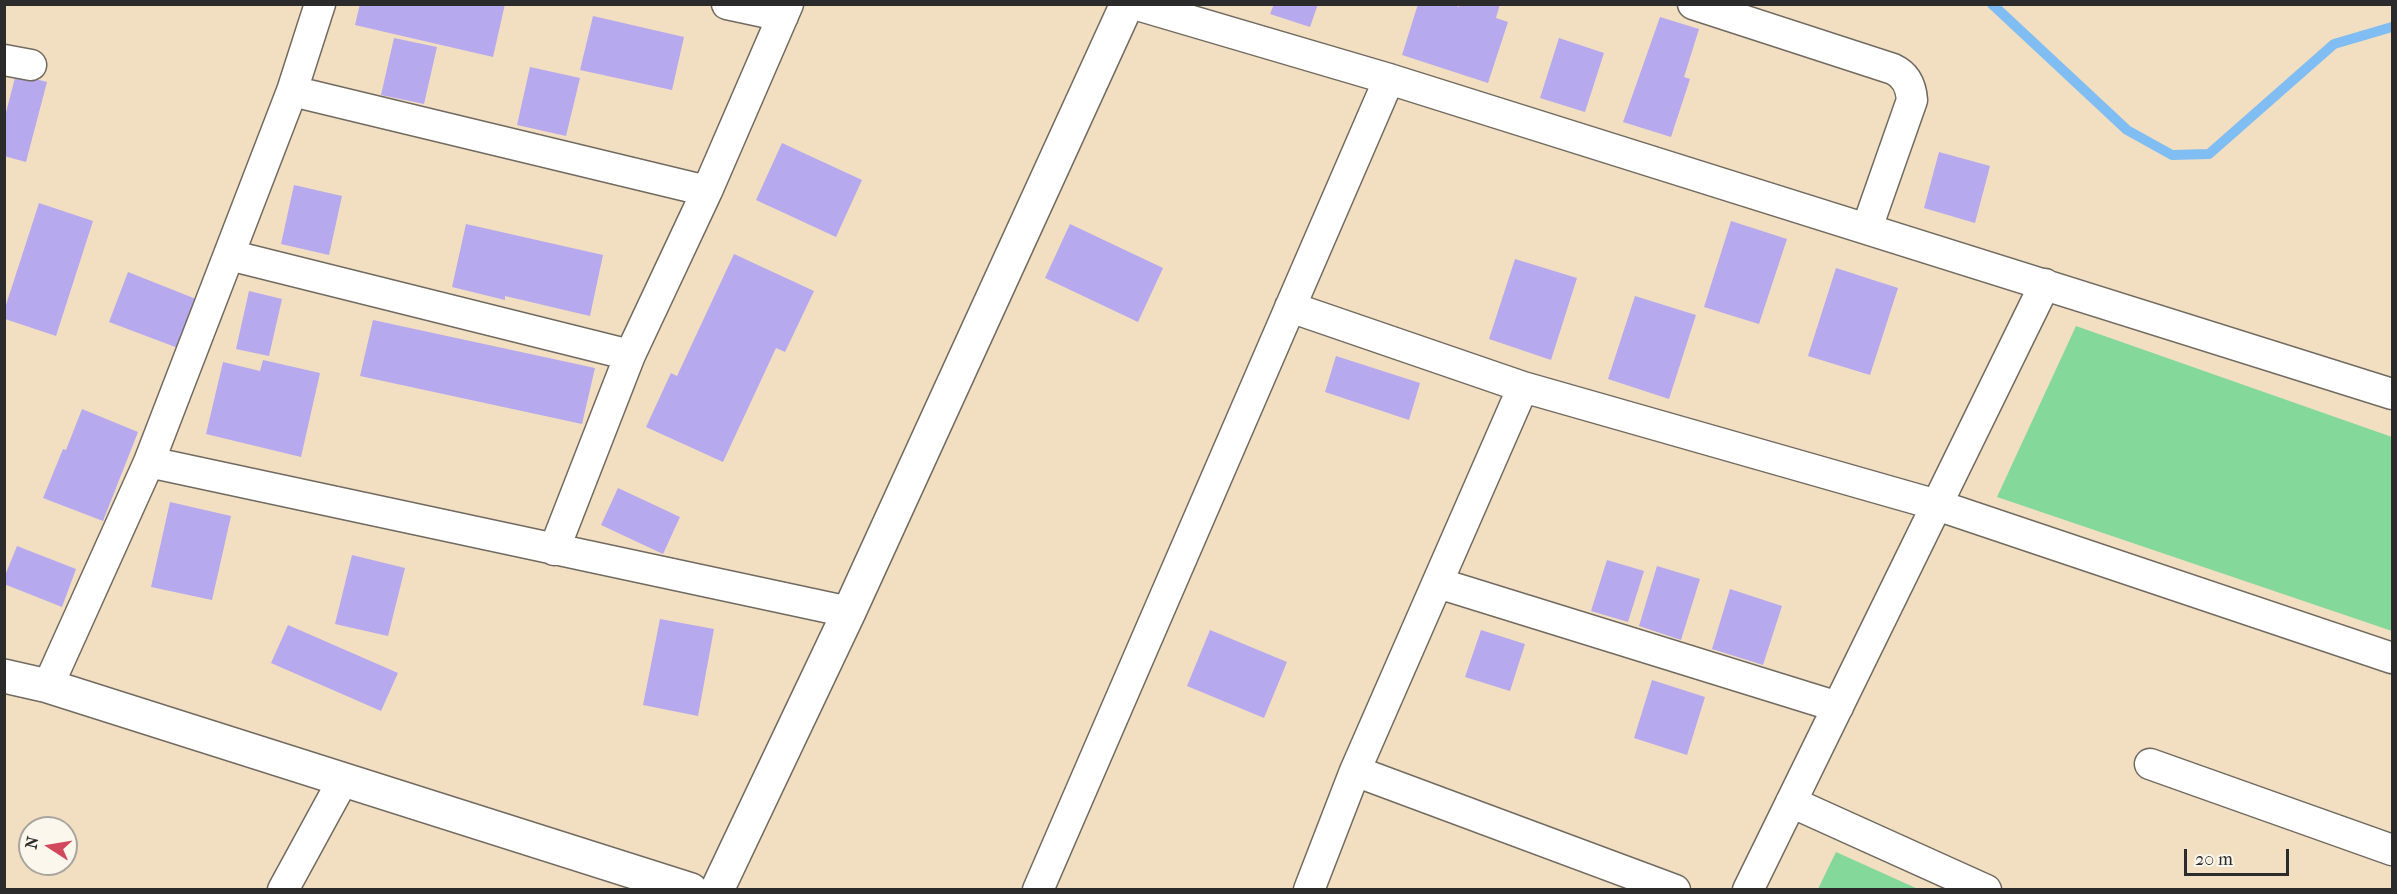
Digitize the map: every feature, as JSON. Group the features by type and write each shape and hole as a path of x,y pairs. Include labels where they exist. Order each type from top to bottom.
{"street":[{"path":"48,686 149,462 292,91 320,4"},
{"path":"554,550 630,355 707,191 786,10 727,4"},
{"path":"717,890 849,612 1127,4"},
{"path":"1134,4 1389,79 2392,394"},
{"path":"1693,4 1893,69 1905,79 1911,90 1912,100 1867,228"},
{"path":"1038,890 1389,79"},
{"path":"292,91 707,191"},
{"path":"229,255 630,355"},
{"path":"1748,890 2045,284"},
{"path":"1290,307 1523,387 1936,505 2392,658"},
{"path":"1309,890 1355,771 1523,387"},
{"path":"149,462 849,612"},
{"path":"1438,583 1838,707"},
{"path":"4,676 48,686 691,890"},
{"path":"2150,764 2392,850"},
{"path":"1355,771 1675,890"},
{"path":"283,890 344,780"},
{"path":"1791,802 1986,890"}],"green space":[{"path":"2076,326 2392,437 2392,631 1997,497"},
{"path":"1836,852 1918,889 1818,889"}],"building":[{"path":"360,4 505,4 493,57 355,25"},
{"path":"1274,4 1318,4 1310,27 1270,14"},
{"path":"1418,4 1452,4 1459,7 1460,4 1500,4 1496,18 1508,22 1488,83 1402,55"},
{"path":"593,16 684,37 672,90 580,70"},
{"path":"1660,17 1699,29 1684,77 1690,79 1671,137 1623,122"},
{"path":"394,38 437,47 424,104 381,95"},
{"path":"1559,38 1604,53 1585,112 1540,98"},
{"path":"530,67 580,78 566,136 517,125"},
{"path":"16,74 47,82 26,162 4,156 4,120"},
{"path":"782,143 862,180 836,237 756,200"},
{"path":"1939,152 1990,166 1975,223 1924,208"},
{"path":"294,185 342,196 329,255 281,244"},
{"path":"39,203 93,221 56,336 5,319 5,308"},
{"path":"1731,221 1787,239 1759,324 1704,307"},
{"path":"466,224 603,255 590,316 505,296 505,300 452,287"},
{"path":"1070,224 1163,268 1138,322 1045,278"},
{"path":"734,254 814,291 785,352 776,348 723,462 646,427 671,373 677,376"},
{"path":"1515,259 1577,278 1551,360 1489,339"},
{"path":"1836,268 1898,288 1870,375 1808,356"},
{"path":"128,272 196,299 178,348 109,322"},
{"path":"249,291 282,299 269,356 236,349"},
{"path":"1635,296 1696,315 1669,399 1608,379"},
{"path":"373,320 595,368 582,424 360,376"},
{"path":"1336,356 1420,383 1409,420 1325,392"},
{"path":"263,360 320,373 301,457 206,434 223,362 260,371"},
{"path":"82,409 138,432 103,521 43,498 63,449 66,450"},
{"path":"618,488 680,517 663,554 601,525"},
{"path":"170,502 231,516 212,600 151,587"},
{"path":"17,546 76,569 62,607 4,584 4,578"},
{"path":"352,555 405,568 388,636 335,624"},
{"path":"1607,560 1644,571 1628,622 1591,611"},
{"path":"1657,566 1700,579 1681,640 1639,626"},
{"path":"1730,589 1782,606 1763,665 1712,649"},
{"path":"660,619 714,629 698,716 643,705"},
{"path":"288,625 398,673 381,711 271,663"},
{"path":"1210,630 1287,662 1264,718 1187,686"},
{"path":"1481,630 1525,644 1510,691 1465,677"},
{"path":"1652,680 1705,697 1687,755 1634,738"}],"waterway":[{"path":"1992,4 2127,130 2172,155 2209,154 2334,44 2392,27"}]}
